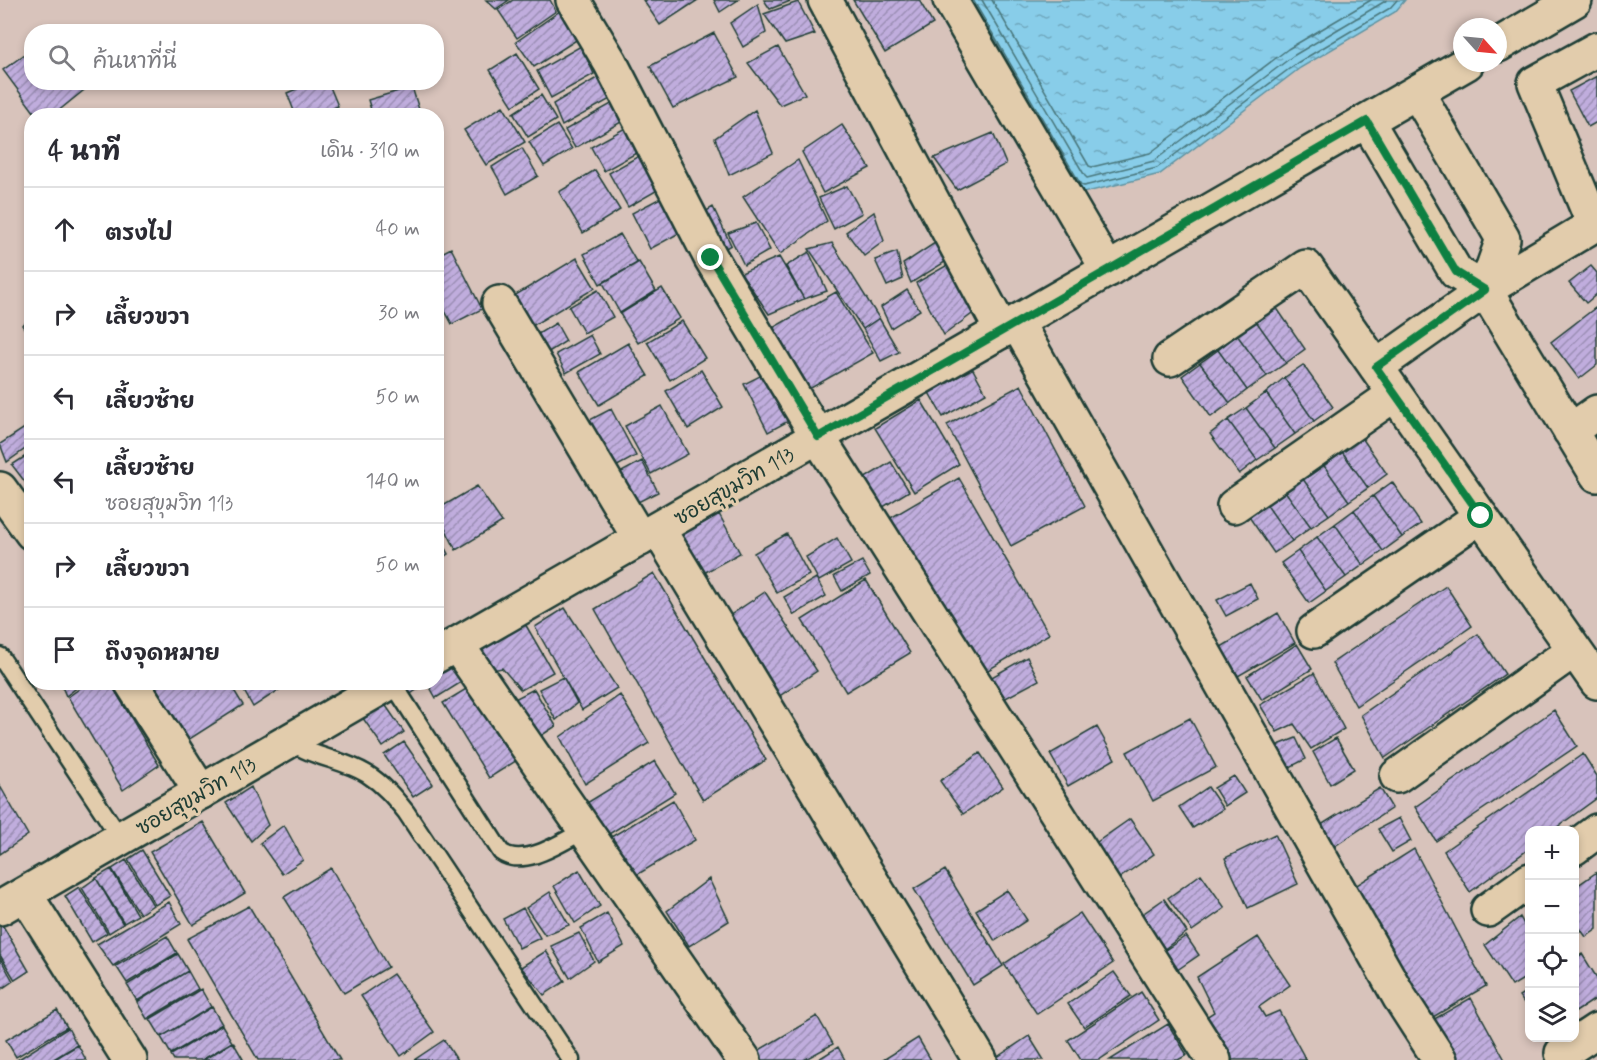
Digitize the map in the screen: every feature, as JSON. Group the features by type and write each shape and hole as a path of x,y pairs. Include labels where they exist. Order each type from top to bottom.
{"street":[{"path":"573,0 610,62 711,258 818,437 1214,1060"},
{"path":"825,0 1010,327 1400,998 1440,1060"},
{"path":"950,0 1108,270"},
{"path":"1507,40 1575,0"},
{"path":"1376,367 1485,290 1596,224 1535,83 1597,50"},
{"name":"ซอยสุขุมวิท 113","path":"447,651 1453,71"},
{"path":"1417,92 1503,240 1485,290"},
{"path":"1367,121 1456,272 1485,290 1597,474"},
{"path":"1170,359 1306,267 1597,682"},
{"path":"500,303 649,534 980,1060"},
{"path":"1234,506 1395,394"},
{"path":"1570,431 1597,412"},
{"path":"0,489 24,518"},
{"path":"1314,631 1481,516"},
{"path":"1397,776 1574,650"},
{"path":"447,651 585,830 744,1060"},
{"path":"136,690 201,792"},
{"name":"ซอยสุขุมวิท 113","path":"13,901 377,690"},
{"path":"1579,845 1597,831"},
{"path":"1488,910 1525,884"},
{"path":"13,901 130,1060"},
{"path":"1562,1053 1597,1030"}],"lane":[{"path":"0,656 121,839"},
{"path":"396,690 501,852 508,857 538,854 585,830"},
{"path":"290,741 313,754 365,773 388,789 406,812 571,1060"}],"water":[{"path":"966,0 1405,0 1395,12 1300,68 1160,174 1079,194"}],"building":[{"path":"486,0 509,0 496,9"},
{"path":"513,0 550,0 556,11 517,38 498,10"},
{"path":"643,0 698,0 660,25"},
{"path":"714,0 738,0 720,12"},
{"path":"764,0 793,0 770,9"},
{"path":"853,0 919,0 933,24 885,53"},
{"path":"798,2 815,34 785,44 764,14"},
{"path":"758,4 766,33 743,47 730,23"},
{"path":"560,11 578,39 534,67 516,42"},
{"path":"714,33 738,77 673,108 650,66"},
{"path":"581,46 594,74 551,98 537,71"},
{"path":"778,47 805,94 780,105 748,63"},
{"path":"517,53 539,89 513,106 490,70"},
{"path":"24,55 24,90 84,90 62,108 31,108 3,70"},
{"path":"600,76 612,98 562,126 553,104"},
{"path":"1597,76 1597,122 1588,127 1569,91"},
{"path":"294,90 331,90 338,106 334,108 293,108 287,93"},
{"path":"402,90 413,90 419,108 370,108 368,100"},
{"path":"541,95 556,120 528,137 513,113"},
{"path":"613,103 623,121 575,148 565,130"},
{"path":"503,106 525,142 486,165 464,130"},
{"path":"755,110 773,153 729,175 715,138"},
{"path":"557,125 572,149 544,166 529,142"},
{"path":"842,125 870,168 823,193 802,152"},
{"path":"627,127 640,151 604,171 591,147"},
{"path":"993,133 1006,164 957,190 934,158"},
{"path":"522,148 538,176 507,194 492,167"},
{"path":"644,153 663,187 628,207 609,173"},
{"path":"798,160 827,221 780,254 743,197"},
{"path":"595,170 620,210 583,233 559,192"},
{"path":"847,186 862,213 834,229 819,198"},
{"path":"666,195 685,230 650,249 632,213"},
{"path":"713,207 731,245 712,256 693,219"},
{"path":"874,212 884,241 864,256 846,232"},
{"path":"756,223 770,250 744,265 728,233"},
{"path":"620,234 637,263 600,284 584,254"},
{"path":"938,241 945,262 911,283 903,264"},
{"path":"832,243 879,318 863,329 809,249"},
{"path":"451,248 482,309 452,324 444,309 444,252"},
{"path":"809,252 827,291 804,299 786,266"},
{"path":"897,252 903,279 887,286 875,260"},
{"path":"779,257 804,299 769,314 741,273"},
{"path":"577,258 595,288 532,326 514,296"},
{"path":"639,262 656,291 620,313 603,283"},
{"path":"951,263 976,311 944,335 916,283"},
{"path":"1591,266 1597,273 1597,294 1586,303 1569,283"},
{"path":"662,288 680,318 638,343 620,314"},
{"path":"598,290 613,317 584,333 569,307"},
{"path":"907,290 920,310 891,328 881,307"},
{"path":"836,292 873,353 802,393 764,333"},
{"path":"1276,307 1305,349 1286,363 1256,321"},
{"path":"1595,308 1597,311 1597,365 1579,379 1551,342"},
{"path":"879,318 899,352 881,361 863,329"},
{"path":"682,321 705,358 670,380 647,342"},
{"path":"1256,321 1286,363 1267,376 1237,335"},
{"path":"556,323 566,341 544,355 533,337"},
{"path":"590,335 600,354 566,373 556,354"},
{"path":"1237,335 1267,376 1247,390 1218,350"},
{"path":"628,343 648,376 599,405 579,372"},
{"path":"1218,350 1247,390 1230,403 1200,363"},
{"path":"1200,363 1230,403 1211,417 1182,376"},
{"path":"970,364 986,393 943,417 927,389"},
{"path":"1303,365 1333,407 1314,421 1284,378"},
{"path":"701,370 723,407 688,429 666,391"},
{"path":"772,370 796,417 768,432 744,384"},
{"path":"1284,378 1314,421 1295,434 1266,393"},
{"path":"1021,385 1085,506 1011,546 947,425"},
{"path":"1266,393 1295,434 1275,448 1246,408"},
{"path":"921,400 959,464 914,492 875,428"},
{"path":"662,406 688,454 651,474 625,426"},
{"path":"1246,408 1275,448 1257,460 1228,420"},
{"path":"611,409 636,456 608,471 584,423"},
{"path":"1228,420 1257,460 1239,474 1210,434"},
{"path":"24,428 24,450 7,462 0,444"},
{"path":"1358,432 1387,474 1368,488 1338,446"},
{"path":"1338,446 1368,488 1349,501 1320,460"},
{"path":"24,457 24,481 12,465"},
{"path":"1320,460 1349,501 1329,515 1300,475"},
{"path":"642,461 658,492 632,505 616,475"},
{"path":"891,462 909,491 872,514 854,485"},
{"path":"1300,475 1329,515 1311,527 1282,487"},
{"path":"959,478 1049,634 973,679 882,523"},
{"path":"1392,482 1421,524 1402,537 1373,496"},
{"path":"477,486 502,522 456,550 444,526 444,505"},
{"path":"1282,487 1311,527 1292,541 1264,501"},
{"path":"1373,496 1402,537 1383,551 1354,510"},
{"path":"1264,501 1292,541 1274,553 1247,514"},
{"path":"1354,510 1383,551 1363,565 1335,524"},
{"path":"719,514 740,553 695,578 674,539"},
{"path":"1335,524 1363,565 1346,577 1317,537"},
{"path":"787,534 809,575 777,593 754,553"},
{"path":"1317,537 1346,577 1326,591 1298,551"},
{"path":"837,538 851,563 819,581 806,557"},
{"path":"1298,551 1326,591 1309,603 1281,563"},
{"path":"862,561 870,575 842,591 834,576"},
{"path":"654,573 766,760 703,800 595,609"},
{"path":"816,578 826,596 794,615 784,597"},
{"path":"866,580 910,653 846,692 802,620"},
{"path":"1250,583 1258,599 1226,616 1217,600"},
{"path":"1446,586 1472,626 1356,706 1332,663"},
{"path":"765,592 817,671 772,701 720,622"},
{"path":"565,608 617,688 582,710 535,627"},
{"path":"1278,613 1295,643 1238,676 1221,647"},
{"path":"524,622 553,672 521,690 502,668 487,671 472,652"},
{"path":"1478,634 1505,674 1385,758 1361,715"},
{"path":"1297,644 1312,669 1262,700 1247,676"},
{"path":"455,657 468,678 436,698 432,690 444,690 444,663"},
{"path":"1027,657 1039,680 1002,700 990,678"},
{"path":"1314,673 1344,729 1311,749 1294,724 1277,732 1260,705"},
{"path":"563,677 577,703 556,720 539,689"},
{"path":"476,683 522,757 489,778 443,703"},
{"path":"534,689 556,726 530,743 505,704"},
{"path":"63,690 74,690 66,696"},
{"path":"78,690 115,690 159,765 123,790 68,697"},
{"path":"153,690 234,690 243,705 188,740"},
{"path":"243,690 279,690 253,707"},
{"path":"406,690 416,690 406,697"},
{"path":"620,695 649,743 585,784 560,737"},
{"path":"382,700 404,732 383,747 360,714"},
{"path":"1554,710 1577,746 1436,841 1415,807"},
{"path":"1190,718 1216,767 1153,801 1127,752"},
{"path":"1097,727 1115,759 1068,786 1050,754"},
{"path":"1296,738 1306,759 1278,773 1266,750"},
{"path":"1336,738 1354,769 1330,784 1313,752"},
{"path":"404,742 433,784 413,797 384,755"},
{"path":"980,753 1003,787 963,814 940,781"},
{"path":"1583,754 1597,776 1597,798 1558,826 1525,826 1525,852 1470,892 1444,851"},
{"path":"655,761 675,793 601,839 582,806"},
{"path":"1234,776 1245,793 1225,806 1214,788"},
{"path":"0,786 28,835 0,854"},
{"path":"251,787 268,825 251,841 226,803"},
{"path":"1208,787 1223,809 1193,828 1179,807"},
{"path":"1380,788 1392,808 1326,852 1313,830"},
{"path":"673,800 695,840 625,882 601,843"},
{"path":"1399,818 1411,841 1392,852 1378,829"},
{"path":"1130,819 1154,854 1114,882 1090,847"},
{"path":"203,822 245,893 193,925 150,852"},
{"path":"284,825 303,860 282,874 260,843"},
{"path":"1275,834 1298,884 1248,908 1225,858"},
{"path":"1414,849 1486,986 1421,1024 1344,893"},
{"path":"142,850 170,896 155,905 128,859"},
{"path":"126,860 153,905 140,914 112,869"},
{"path":"331,868 388,967 344,993 284,897"},
{"path":"111,869 138,915 124,923 96,878"},
{"path":"579,870 600,906 575,923 554,886"},
{"path":"945,870 1003,966 973,985 914,889"},
{"path":"1597,872 1597,929 1586,937 1579,927 1579,885"},
{"path":"1201,874 1225,908 1192,931 1168,898"},
{"path":"96,878 123,924 109,933 82,888"},
{"path":"709,879 729,921 689,946 667,911"},
{"path":"79,887 107,933 92,942 65,896"},
{"path":"1007,890 1027,920 995,941 976,910"},
{"path":"550,892 569,925 545,935 526,908"},
{"path":"1164,899 1187,932 1155,956 1131,922"},
{"path":"169,902 181,924 113,966 97,944"},
{"path":"249,906 340,1060 258,1060 187,939"},
{"path":"523,908 540,938 519,948 503,919"},
{"path":"607,913 624,946 598,962 581,928"},
{"path":"1080,913 1113,963 1037,1014 1004,964"},
{"path":"1520,917 1525,926 1525,978 1512,986 1485,945"},
{"path":"3,926 29,971 15,980 0,955 0,927"},
{"path":"579,933 594,961 570,978 551,946"},
{"path":"167,936 177,953 127,983 116,966"},
{"path":"1186,936 1199,955 1167,977 1155,957"},
{"path":"1258,937 1290,985 1259,1007 1265,1017 1279,1011 1306,1060 1222,1060 1197,1023 1214,1012 1197,977"},
{"path":"546,951 565,981 544,995 521,967"},
{"path":"178,954 188,971 137,1001 127,985"},
{"path":"1582,954 1597,978 1597,998 1579,1010 1579,988 1579,956"},
{"path":"0,958 13,981 0,990"},
{"path":"188,971 198,989 147,1019 137,1002"},
{"path":"1114,972 1131,996 1084,1027 1068,1004"},
{"path":"393,974 434,1032 401,1056 361,996"},
{"path":"201,989 211,1007 161,1037 150,1019"},
{"path":"1141,992 1159,1020 1099,1060 1081,1060 1068,1040"},
{"path":"1525,992 1525,1004 1519,996"},
{"path":"1471,998 1505,1060 1446,1060 1424,1025"},
{"path":"212,1007 222,1024 171,1054 161,1037"},
{"path":"57,1010 67,1027 16,1057 6,1040"},
{"path":"817,1016 833,1044 804,1060 761,1060 756,1052"},
{"path":"1168,1024 1187,1055 1178,1060 1110,1060"},
{"path":"222,1025 232,1042 202,1060 174,1060 171,1055"},
{"path":"68,1028 77,1045 52,1060 17,1060"},
{"path":"1029,1036 1044,1060 993,1060"},
{"path":"918,1038 931,1060 883,1060"},
{"path":"444,1040 457,1060 414,1060"},
{"path":"233,1042 243,1059 203,1060"},
{"path":"78,1045 86,1060 53,1060"},
{"path":"838,1047 845,1060 817,1060"}],"route":[{"path":"711,258 818,437 1367,121 1456,272 1485,290 1376,367 1481,516"}]}
